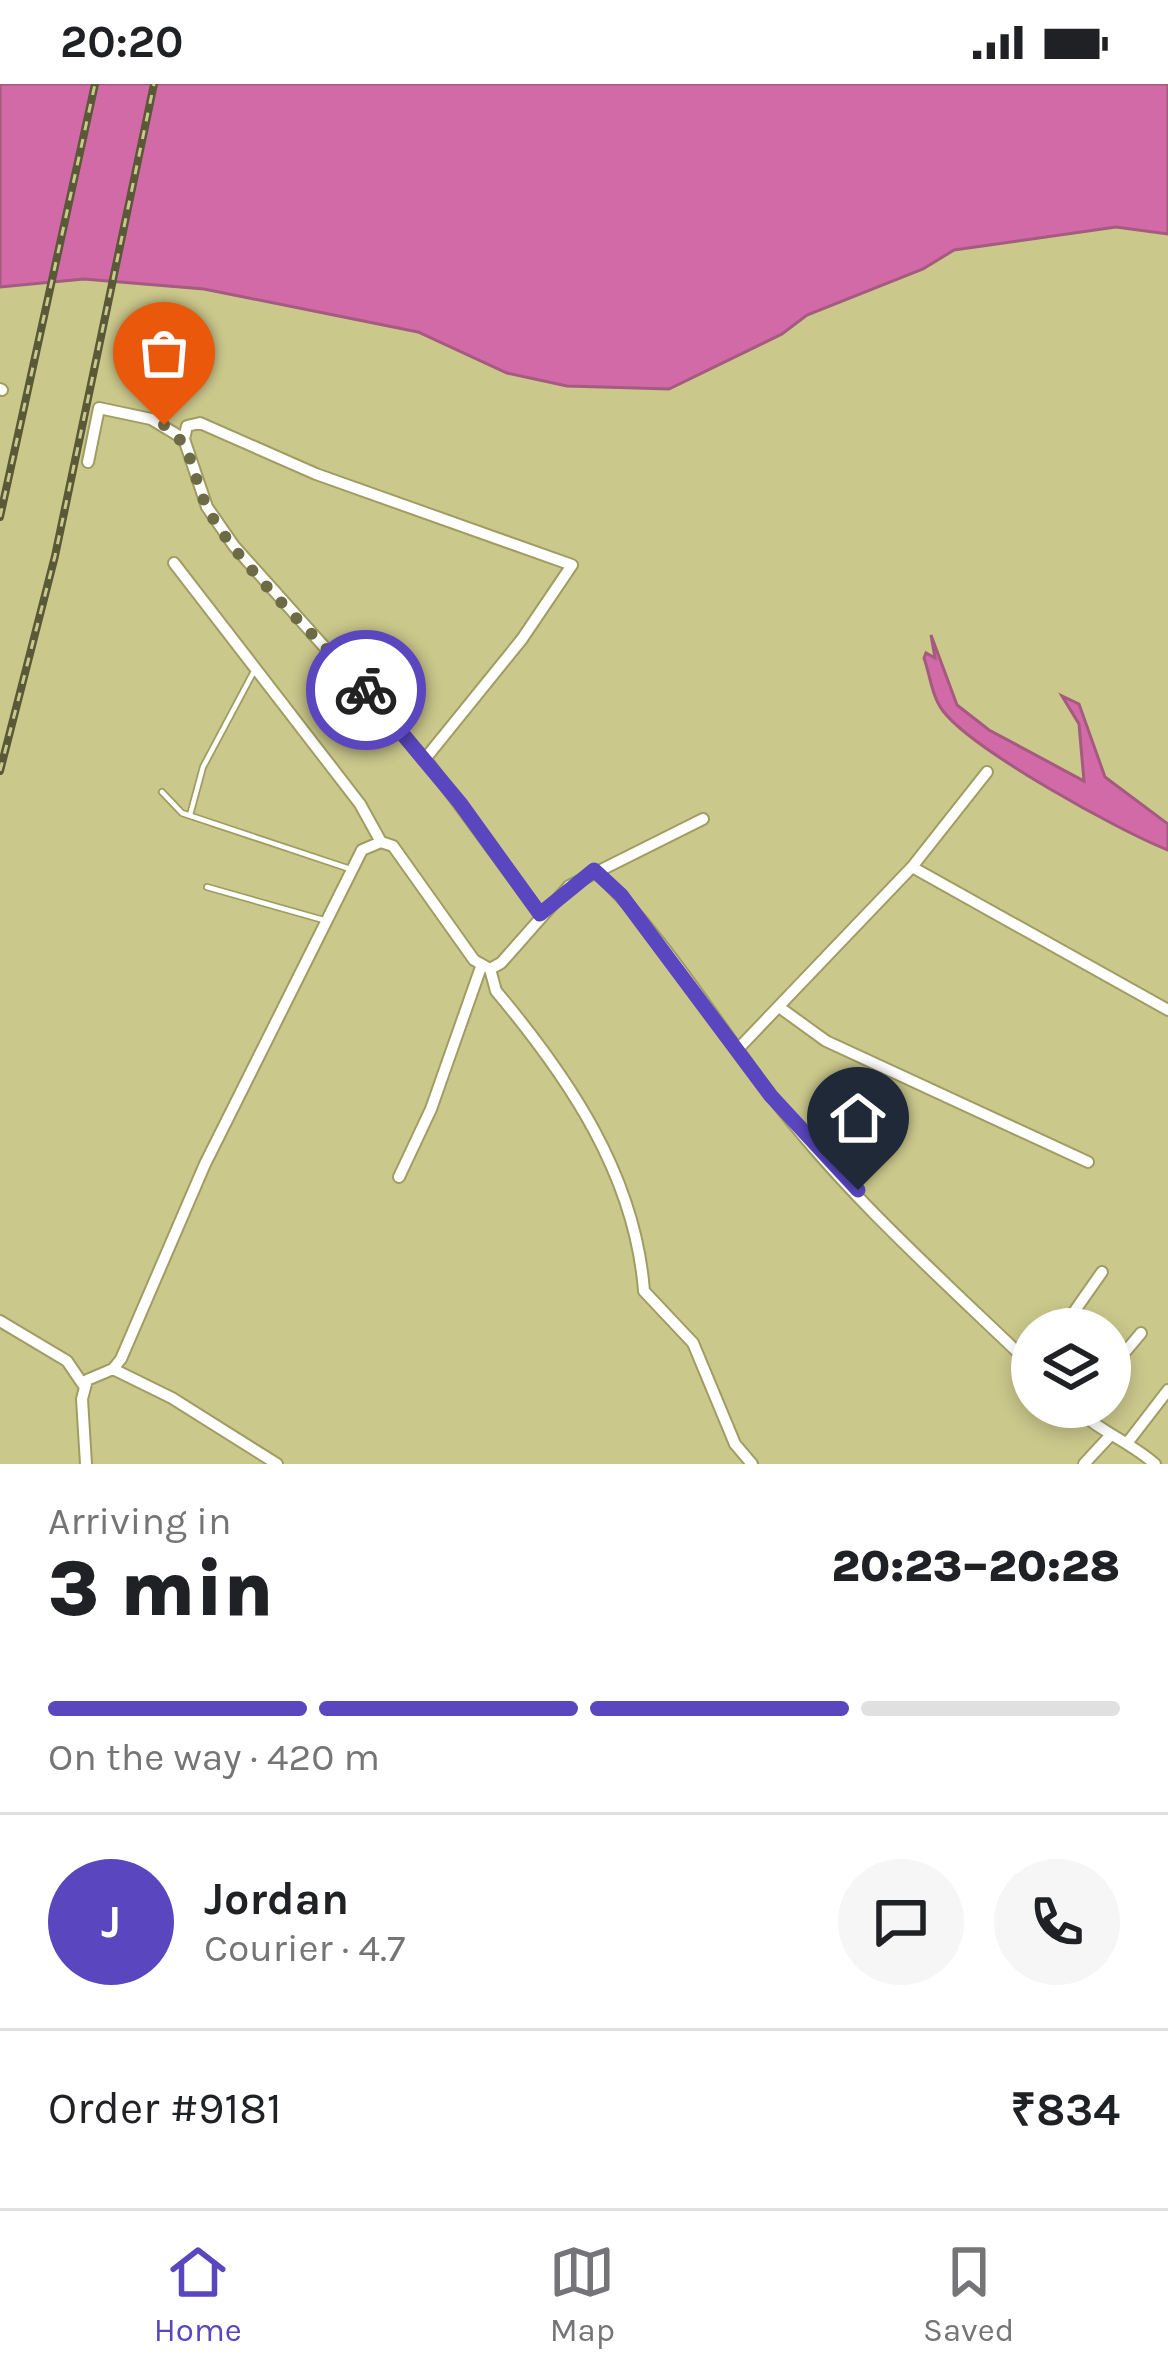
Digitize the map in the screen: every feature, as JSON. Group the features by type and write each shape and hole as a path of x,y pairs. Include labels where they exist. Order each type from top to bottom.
{"street":[{"path":"88,461 99,408 152,418 184,439"},
{"path":"425,759 522,639 572,572 572,565 316,474 200,422 187,426 184,439 206,507 234,546 425,759 540,914"},
{"path":"174,563 360,804 380,842"},
{"path":"737,1050 912,867 987,772"},
{"path":"486,968 502,963 540,914 594,870 703,820"},
{"path":"113,1369 205,1164 362,850 380,842 393,846 585,1108 641,1251 644,1292 694,1343 735,1444 752,1464"},
{"path":"912,867 1168,1010"},
{"path":"594,870 648,928 795,1124 908,1246 1011,1346"},
{"path":"400,1177 486,968"},
{"path":"779,1007 826,1041 1088,1162"},
{"path":"1077,1308 1102,1272"},
{"path":"0,1321 67,1361 85,1386"},
{"path":"1131,1346 1141,1334"},
{"path":"86,1464 85,1386 91,1374 113,1369 277,1464"},
{"path":"1128,1442 1168,1390"},
{"path":"1098,1428 1108,1438 1128,1442 1155,1464"},
{"path":"1084,1464 1108,1438"}],"lane":[{"path":"190,815 203,767 254,671"},
{"path":"162,792 173,808 190,815 352,870"},
{"path":"207,887 327,921"}],"shaded area":[{"path":"0,84 1168,84 1168,234 1116,227 954,250 923,269 807,315 782,334 669,389 567,386 507,373 418,332 204,289 84,279 0,287"},
{"path":"931,635 957,705 989,730 1084,781 1079,724 1062,696 1079,704 1105,777 1168,824 1168,850 1048,788 959,727 934,693 924,658 926,653 935,658"}],"railway":[{"path":"0,517 95,84"},
{"path":"0,771 55,556 154,84"}],"way so far":[{"path":"164,425 184,439 206,507 234,546 366,690"}],"route":[{"path":"366,690 460,803 540,914 594,870 621,895 771,1096 858,1190"}]}
